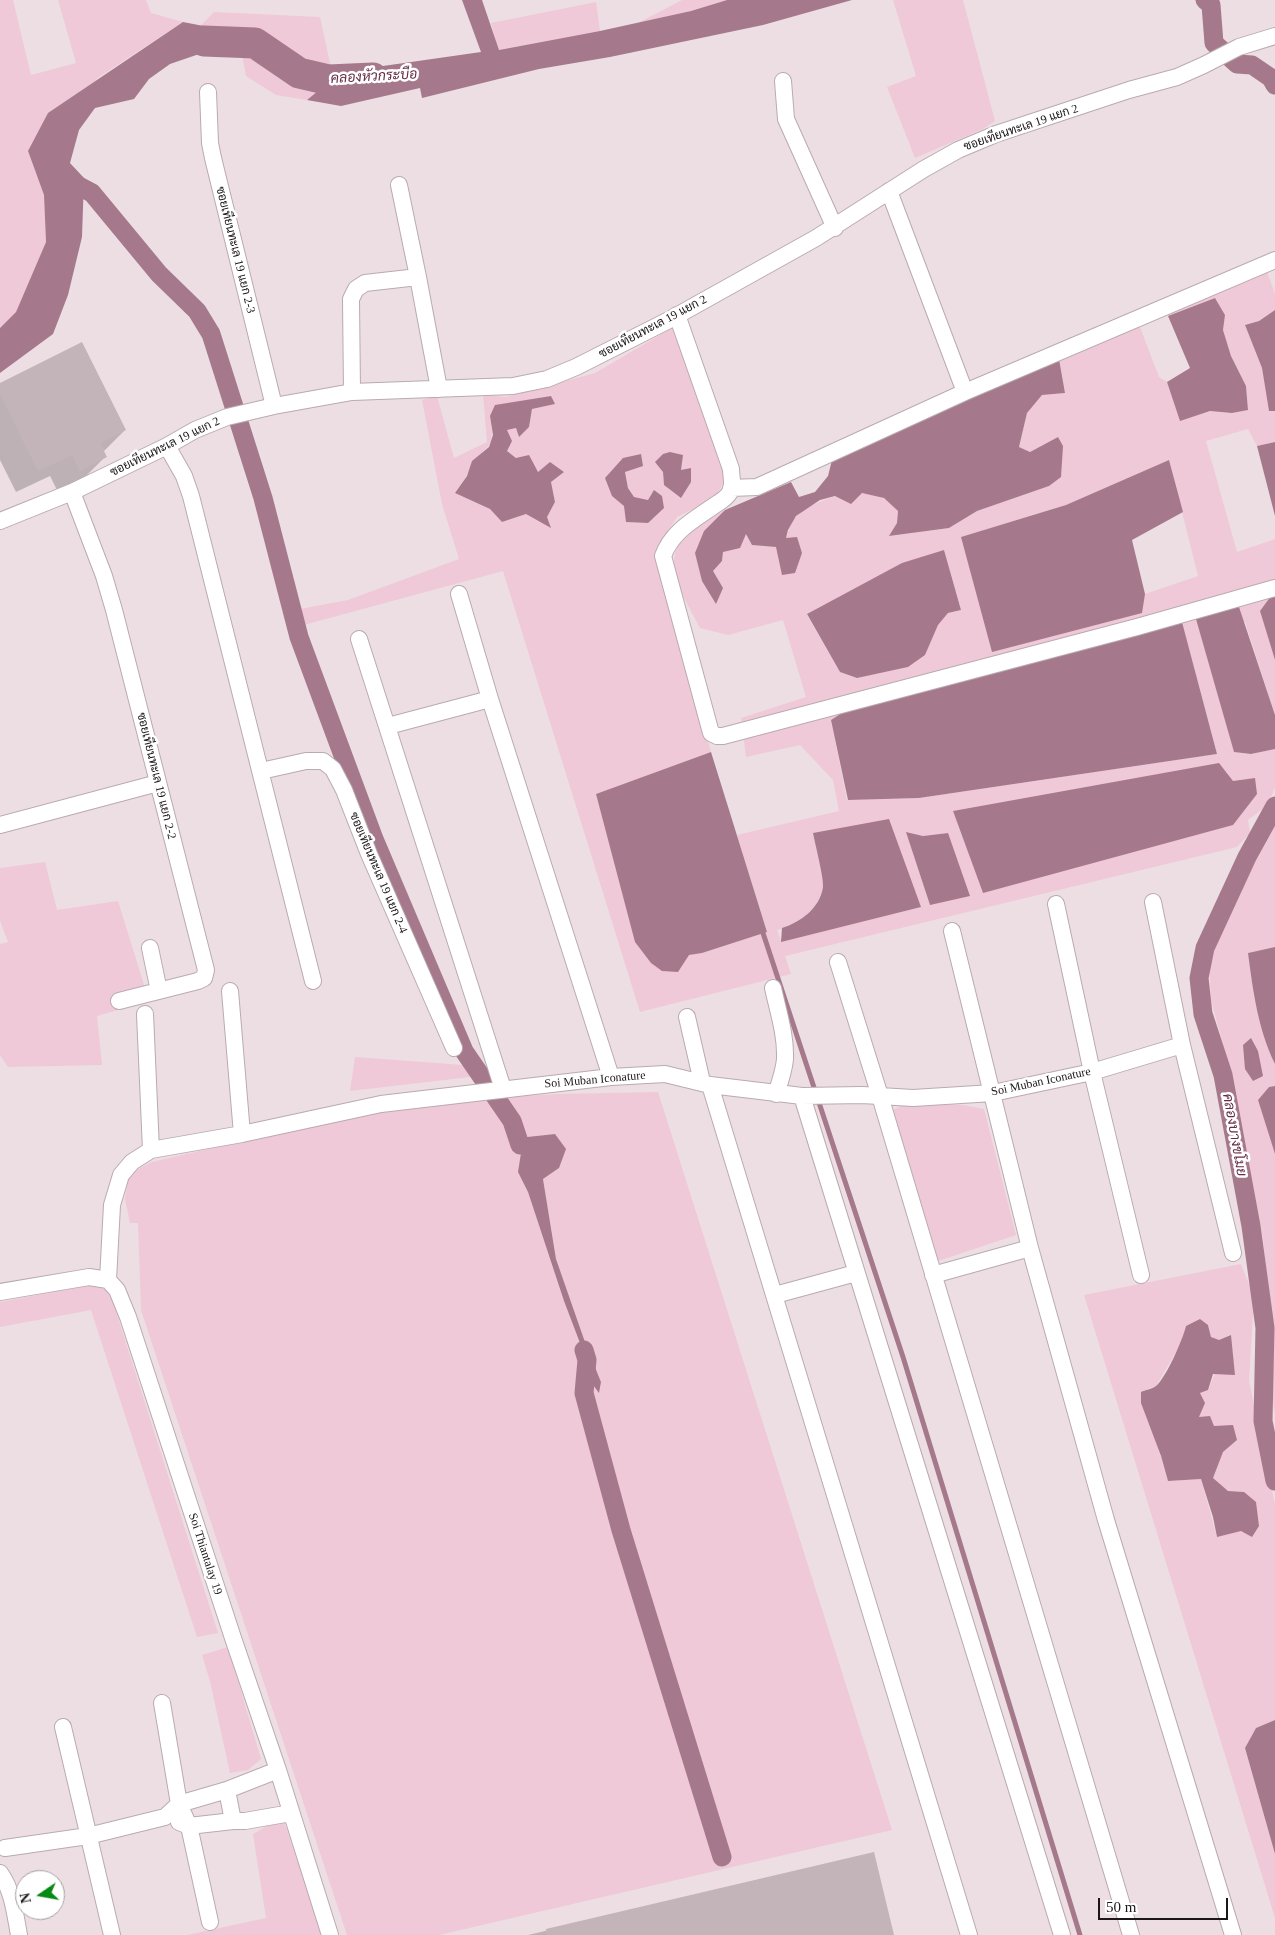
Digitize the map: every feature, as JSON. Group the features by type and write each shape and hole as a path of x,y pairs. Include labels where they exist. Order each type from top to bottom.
{"street":[{"name":"ซอยเทียนทะเล 19 แยก 2","path":"0,521 72,492 167,446 195,430 227,417 274,406 352,392 513,386 547,379 576,367 677,315 835,228 889,191 958,150 996,134 1129,90 1177,77 1239,47 1275,36"},
{"path":"783,81 786,120 835,228"},
{"name":"ซอยเทียนทะเล 19 แยก 2-3","path":"208,92 210,143 214,167 274,406"},
{"path":"399,185 438,389"},
{"path":"889,191 965,392"},
{"path":"731,488 756,487 965,392 1275,260"},
{"path":"352,392 351,299 356,288 365,283 418,277"},
{"path":"677,315 730,469 730,492 724,499 680,530 667,546 663,556 711,733 716,736 723,736 1137,627 1275,588"},
{"path":"167,446 184,476 190,496 313,981"},
{"name":"ซอยเทียนทะเล 19 แยก 2-2","path":"72,492 112,602 206,970 204,978 198,981 120,1002"},
{"path":"459,594 490,699 611,1077"},
{"path":"359,639 502,1089"},
{"path":"388,726 490,699"},
{"name":"ซอยเทียนทะเล 19 แยก 2-4","path":"261,771 306,761 323,761 333,769 344,790 373,863 454,1048"},
{"path":"0,825 158,783"},
{"path":"1153,902 1182,1045 1233,1253"},
{"path":"1056,904 1092,1072 1141,1275"},
{"path":"952,931 1030,1248 1106,1520 1233,1935"},
{"path":"150,948 159,991"},
{"path":"838,962 880,1096 1131,1935"},
{"path":"773,988 784,1042 785,1059 783,1073 776,1094"},
{"path":"230,991 242,1134"},
{"path":"144,1014 151,1150"},
{"path":"688,1017 706,1083 774,1295 969,1935"},
{"name":"Soi Muban Iconature","path":"108,1280 112,1205 121,1175 132,1162 151,1150 242,1134 381,1104 611,1077 665,1074 706,1083 776,1094 813,1096 913,1098 993,1093 1092,1072 1182,1045"},
{"path":"813,1096 856,1274 1062,1935"},
{"path":"933,1275 1030,1248"},
{"path":"774,1295 856,1274"},
{"path":"0,1292 89,1277 108,1280"},
{"name":"Soi Thiantalay 19","path":"108,1280 117,1290 128,1317 278,1770 330,1935"},
{"path":"162,1703 179,1804 189,1826 210,1922"},
{"path":"63,1727 112,1935"},
{"path":"19,1935 11,1896 6,1881 0,1872 6,1857 3,1842 88,1836 165,1817 179,1804 226,1790 278,1770"},
{"path":"226,1790 233,1821"},
{"path":"165,1817 189,1826 245,1821 291,1813"}],"shaded area":[{"path":"0,0 13,0 31,75 76,63 58,0 146,0 151,13 183,22 99,77 28,151 44,195 46,242 16,312 0,328"},
{"path":"682,0 727,0 691,11 638,23"},
{"path":"893,0 963,0 995,121 983,129 915,158 887,87 916,76"},
{"path":"596,2 600,31 498,50 491,23"},
{"path":"214,12 320,17 330,63 341,72 307,100 276,95 246,76 242,55 250,35 200,26"},
{"path":"1266,269 1275,294 1275,310 1259,321 1245,325 1262,368 1269,410 1275,411 1275,442 1257,446 1248,429 1206,441 1237,552 1275,539 1275,595 1260,611 1275,660 1275,715 1245,622 1197,619 1234,752 1251,754 1275,749 1275,787 1268,805 1248,820 1250,833 1237,847 785,956 791,974 640,1012 503,571 300,626 300,609 348,600 459,559 442,504 422,400 437,396 454,458 487,442 483,395 506,397 595,373 672,328 723,470 724,482 714,499 677,517 663,538 660,569 711,752 596,794 688,955 702,953 767,932 737,835 839,811 833,780 800,745 746,757 741,718 806,697 783,620 728,635 700,628 675,574 674,561 677,548 684,536 698,524 725,510 704,531 713,571 722,561 723,552 746,533 752,545 776,547 786,537 797,516 826,499 863,493 886,499 898,511 897,523 890,536 949,528 977,511 1049,486 1058,437 1030,452 1019,447 1027,413 1042,395 1065,393 1059,359 1138,322 1159,377 1167,382 1180,420 1210,411 1232,413 1248,410 1246,386 1231,356 1223,330 1225,315 1215,298 1168,316 1167,310","holes":["551,396 554,404 532,409 529,427 519,437 516,428 507,430 506,451 538,472 564,471 551,482 555,502 547,517 550,527 526,514 502,522 490,509 455,493 491,440 490,416 526,401","623,458 628,488 634,497 648,500 655,490 648,523 626,522","1169,460 1198,576 1145,594 961,537 1066,505","680,471 681,498 664,485 663,472","944,550 961,610 948,613 938,625 925,655 908,667 856,678 840,672 807,615 868,582","1182,623 1217,754 919,798 847,800 831,720","1255,778 983,893 953,811 1233,781","907,832 923,836 948,833 930,905","813,833 921,907 781,941 777,930 800,920 817,903 823,887"]},
{"path":"1275,823 1275,947 1248,953 1270,1053 1275,1064 1275,1086 1269,1087 1258,1100 1275,1154 1275,1414 1271,1393 1273,1339 1263,1239 1234,1085 1211,1000 1209,963 1214,942"},
{"path":"45,862 57,910 118,901 149,1001 97,1016 102,1065 8,1067 0,1055 0,944 8,942 0,921 0,868"},
{"path":"355,1057 477,1066 479,1076 350,1091"},
{"path":"658,1092 892,1830 439,1935 347,1935 141,1310 138,1223 130,1223 125,1199 129,1174 152,1162 381,1109 453,1100 559,1094","holes":["521,1119 527,1137 555,1134 559,1168 543,1179 556,1259 601,1382 599,1392 585,1374 577,1375 583,1351 564,1301 528,1192 519,1172 521,1153 512,1121"]},
{"path":"905,1104 963,1105 984,1109 1016,1235 935,1262 891,1111"},
{"path":"1241,1264 1254,1297 1249,1381 1275,1505 1275,1720 1256,1728 1245,1748 1275,1854 1275,1918 1084,1295","holes":["1208,1325 1211,1337 1219,1340 1231,1335 1208,1390 1199,1393 1198,1418 1237,1440 1223,1452 1212,1478 1228,1491 1244,1492 1217,1537 1201,1479 1168,1481 1141,1392 1156,1386 1182,1342 1186,1326"]},
{"path":"95,1284 106,1290 113,1302 218,1633 197,1637 91,1310 0,1327 0,1302"},
{"path":"228,1647 261,1759 248,1770 230,1773 210,1681 202,1655"},
{"path":"284,1822 313,1905 321,1935 187,1935 266,1918 253,1834 270,1824"}],"water":[{"path":"462,0 482,0 499,50 600,31 691,11 727,0 852,0 763,25 610,57 539,69 422,98 420,88 341,106 307,100 341,72 481,52"},
{"path":"183,22 250,35 242,55 208,51 170,64 149,79 134,99 95,108 79,130 70,163 84,178 82,237 68,295 53,334 0,373 0,328 16,312 46,242 44,195 28,151 48,113"},
{"path":"1215,298 1225,315 1223,330 1231,356 1246,386 1248,410 1232,413 1210,411 1180,421 1167,382 1190,368 1168,316"},
{"path":"1275,310 1275,411 1269,411 1262,368 1245,325 1259,321"},
{"path":"1059,359 1065,393 1042,395 1027,413 1019,447 1030,452 1058,437 1063,446 1061,477 1049,486 977,511 949,528 889,536 897,523 898,511 884,498 862,493 851,504 835,496 820,500 796,516 788,530 786,538 797,537 802,553 795,573 782,575 776,547 752,545 746,534 740,548 723,552 722,561 713,571 723,588 716,604 702,581 695,553 704,531 725,510 791,482 799,497 815,492 828,476 832,460"},
{"path":"551,396 555,404 532,409 529,427 519,437 516,428 507,430 512,441 507,451 516,458 529,455 538,472 550,462 564,472 551,482 555,502 547,517 551,528 526,514 502,522 490,509 455,493 467,476 472,461 489,447 493,435 490,416 495,405"},
{"path":"1275,442 1275,516 1257,446"},
{"path":"670,452 683,455 681,470 691,468 691,482 681,498 664,485 663,472 655,462 663,454"},
{"path":"641,454 643,466 625,472 628,488 634,497 648,500 654,490 662,496 664,508 648,523 626,522 624,506 612,496 605,478 623,458"},
{"path":"1169,460 1183,512 1132,540 1145,594 1142,613 992,652 961,537 1066,505"},
{"path":"944,550 961,610 948,613 938,625 925,655 908,667 857,678 840,672 807,614 902,563"},
{"path":"1275,595 1275,660 1260,611 1271,596"},
{"path":"1238,604 1275,715 1275,749 1251,754 1234,752 1196,619"},
{"path":"1182,622 1217,754 919,798 848,800 831,720 842,713"},
{"path":"711,752 767,932 702,953 689,955 678,972 662,971 651,963 635,942 596,794"},
{"path":"1219,763 1233,781 1255,778 1257,794 1233,825 983,893 953,811"},
{"path":"889,819 921,907 781,942 782,928 803,918 814,908 821,895 823,887 822,876 813,833"},
{"path":"906,832 923,836 948,833 970,896 930,905"},
{"path":"1275,947 1275,1064 1260,1024 1248,953"},
{"path":"1251,1038 1258,1051 1263,1076 1253,1081 1245,1069 1243,1045"},
{"path":"1275,1086 1275,1154 1258,1100 1269,1087"},
{"path":"521,1119 527,1137 555,1134 566,1149 559,1168 543,1179 556,1259 601,1382 599,1393 585,1374 577,1376 583,1351 564,1301 528,1192 518,1172 521,1153 512,1121"},
{"path":"1200,1319 1208,1325 1211,1337 1219,1340 1231,1335 1235,1375 1213,1374 1208,1390 1200,1393 1205,1403 1199,1417 1210,1416 1214,1426 1233,1425 1237,1440 1223,1452 1213,1478 1228,1491 1244,1492 1256,1502 1259,1526 1252,1537 1241,1531 1217,1537 1201,1479 1168,1481 1161,1456 1141,1403 1141,1392 1156,1386 1169,1367 1186,1326"},
{"path":"1275,1720 1275,1854 1245,1748 1256,1728"}],"building":[{"path":"82,342 126,430 100,443 107,457 80,471 72,455 38,471 0,394 0,383"},
{"path":"874,1852 894,1935 547,1935 546,1929"}],"waterway":[{"name":"คลองบางขโมย","path":"1205,0 1211,5 1214,43 1237,64 1252,65 1271,78 1275,85"},
{"name":"คลองหัวกระบือ","path":"204,41 255,43 299,73 329,80 373,78"},
{"path":"60,176 92,193 159,274 197,311 211,334 263,498 299,637 374,839 464,1051 512,1121 520,1145"},
{"name":"คลองบางขโมย","path":"1275,806 1247,857 1205,948 1199,978 1203,1014 1223,1075 1251,1226 1265,1328 1263,1421 1275,1481"},
{"path":"763,933 903,1357 1080,1935"},
{"path":"584,1350 587,1360 584,1393 621,1530 722,1857"}]}
